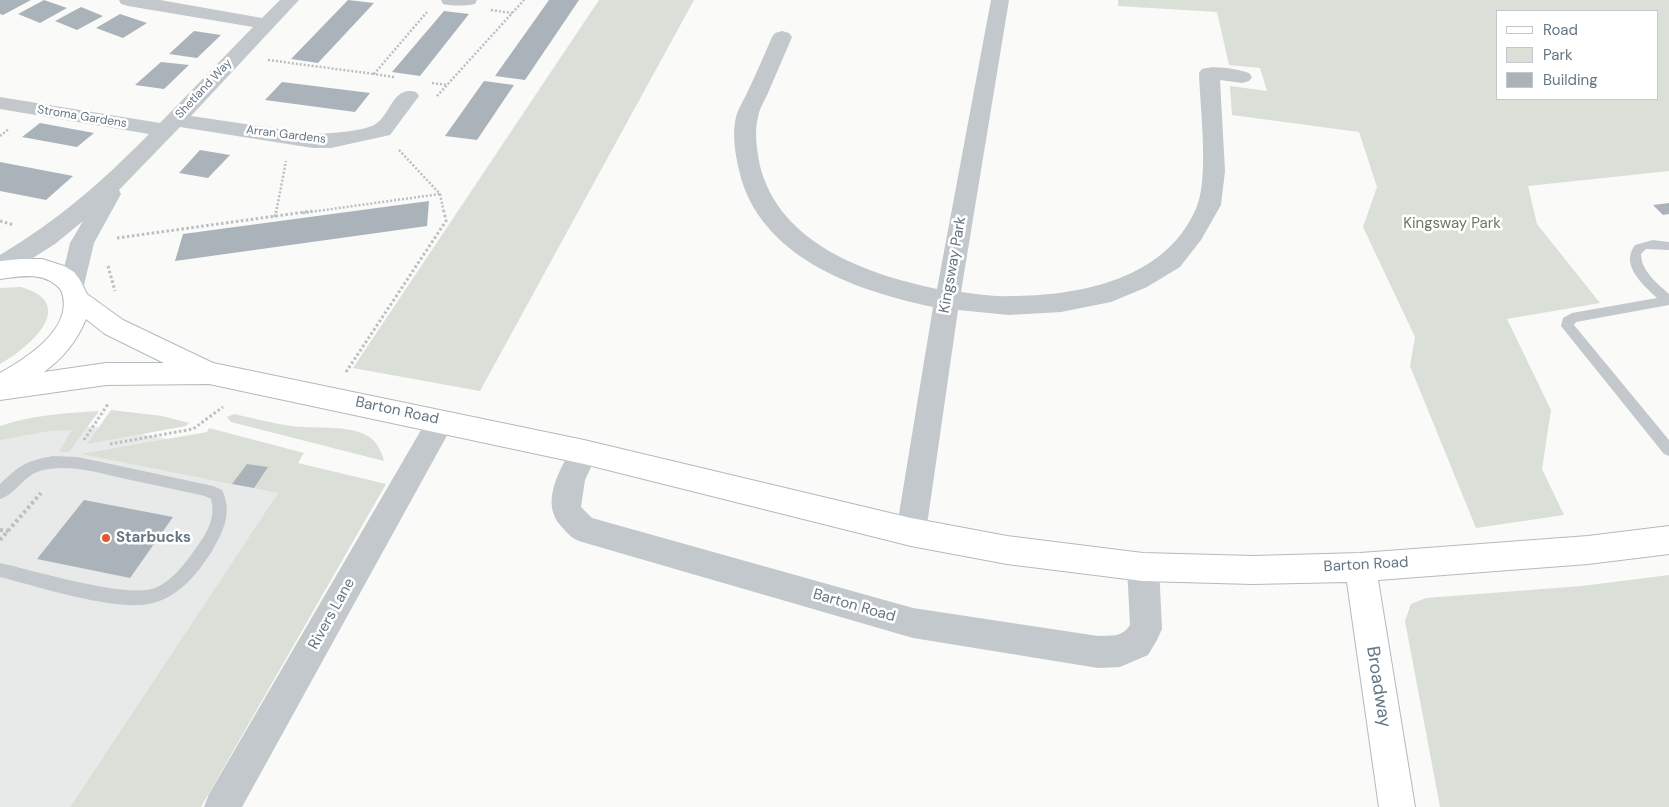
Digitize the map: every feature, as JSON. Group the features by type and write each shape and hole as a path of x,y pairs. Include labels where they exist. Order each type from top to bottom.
{"main road":[{"name":"Barton Road","path":"0,268 42,268 60,274 75,292 114,327 209,373"},
{"path":"0,387 46,356 64,337 75,317 75,292"},
{"name":"Barton Road","path":"0,387 106,374 209,373 440,420 584,452 911,532 1007,550 1143,567 1253,570 1360,566 1588,550 1669,540"},
{"name":"Broadway","path":"1360,566 1396,807"}],"street":[{"path":"128,0 266,24"},
{"name":"Shetland Way","path":"0,268 47,238 118,179 290,0"},
{"path":"450,0 468,0"},
{"name":"Kingsway Park","path":"911,532 947,300 1000,0"},
{"path":"782,37 747,117 745,148 753,182 767,209 788,233 820,258 858,276 903,291 947,300 1010,306 1061,303 1102,295 1138,281 1171,261 1193,234 1209,205 1214,171 1209,72 1242,77"},
{"path":"382,130 406,87"},
{"name":"Stroma Gardens","path":"0,103 170,125"},
{"name":"Arran Gardens","path":"170,125 313,141 331,141 382,130"},
{"name":"Shetland Way","path":"75,292 82,243 118,179"},
{"name":"Rivers Lane","path":"222,807 440,420"},
{"name":"Barton Road","path":"584,452 570,480 566,511 582,530 913,623 1098,652 1120,651 1136,644 1146,629 1143,567"}],"lane":[{"path":"1668,300 1642,274 1636,266 1634,258 1635,251 1641,246 1650,244 1669,246"},
{"path":"1668,300 1572,318 1568,321 1567,326 1669,450"},
{"path":"0,570 106,594 133,598 151,597 167,590 181,580 220,522 220,503 217,495 208,490 78,463 38,464 23,471 1,489"}],"path":[{"path":"436,98 524,0"},
{"path":"374,74 431,7"},
{"path":"236,56 374,74 406,87"},
{"path":"429,82 447,85"},
{"path":"330,397 446,221 440,194 382,130"},
{"path":"275,217 291,138"},
{"path":"115,238 440,194"},
{"path":"77,450 193,429 256,383"},
{"path":"0,540 67,463 112,397"},
{"path":"0,530 8,531"}],"shaded area":[{"path":"39,423 108,428 298,463 70,807 0,807 0,432"}],"green space":[{"path":"599,0 694,0 480,391 353,368"},
{"name":"Kingsway Park","path":"1118,0 1669,0 1669,171 1528,186 1537,224 1600,303 1507,319 1551,410 1542,469 1564,515 1476,528 1410,366 1415,337 1363,227 1377,187 1359,132 1232,115 1230,86 1267,91 1260,68 1229,65 1217,12 1118,6"},
{"path":"21,287 38,295 47,304 48,315 44,326 35,337 24,348 0,364 0,288"},
{"path":"111,410 162,416 189,423 186,426 87,444"},
{"path":"99,411 69,452 59,452 72,430 49,431 0,440 0,426 12,422 49,415"},
{"path":"234,414 291,426 338,428 356,431 368,436 375,442 380,449 384,461 231,422 227,417"},
{"path":"209,428 304,453 298,463 386,484 201,807 70,807 278,493 254,488 268,467 247,464 232,484 81,454 207,432"},
{"path":"1669,575 1669,807 1440,807 1405,621 1411,604 1426,598 1582,586"}],"building":[{"path":"0,0 31,0 3,15 0,14"},
{"path":"44,0 67,8 40,23 18,14"},
{"path":"348,0 374,3 318,63 291,59"},
{"path":"549,0 579,0 525,80 495,76"},
{"path":"81,7 103,16 77,30 55,21"},
{"path":"444,11 469,14 420,76 392,72"},
{"path":"120,14 147,23 123,38 96,28"},
{"path":"194,31 221,35 197,58 169,54"},
{"path":"161,62 189,65 164,89 135,85"},
{"path":"484,81 514,85 477,140 445,136"},
{"path":"282,82 370,93 355,112 265,100"},
{"path":"40,123 94,133 77,147 22,137"},
{"path":"200,150 230,155 208,178 179,173"},
{"path":"0,162 73,176 46,200 0,191"},
{"path":"429,201 427,226 175,261 183,234"},
{"path":"1669,203 1669,214 1663,215 1653,205"},
{"path":"247,464 268,467 254,488 232,484"},
{"name":"Starbucks","path":"84,500 173,517 130,578 37,559"}],"place":[{"name":"Starbucks","path":"106,538"}]}
